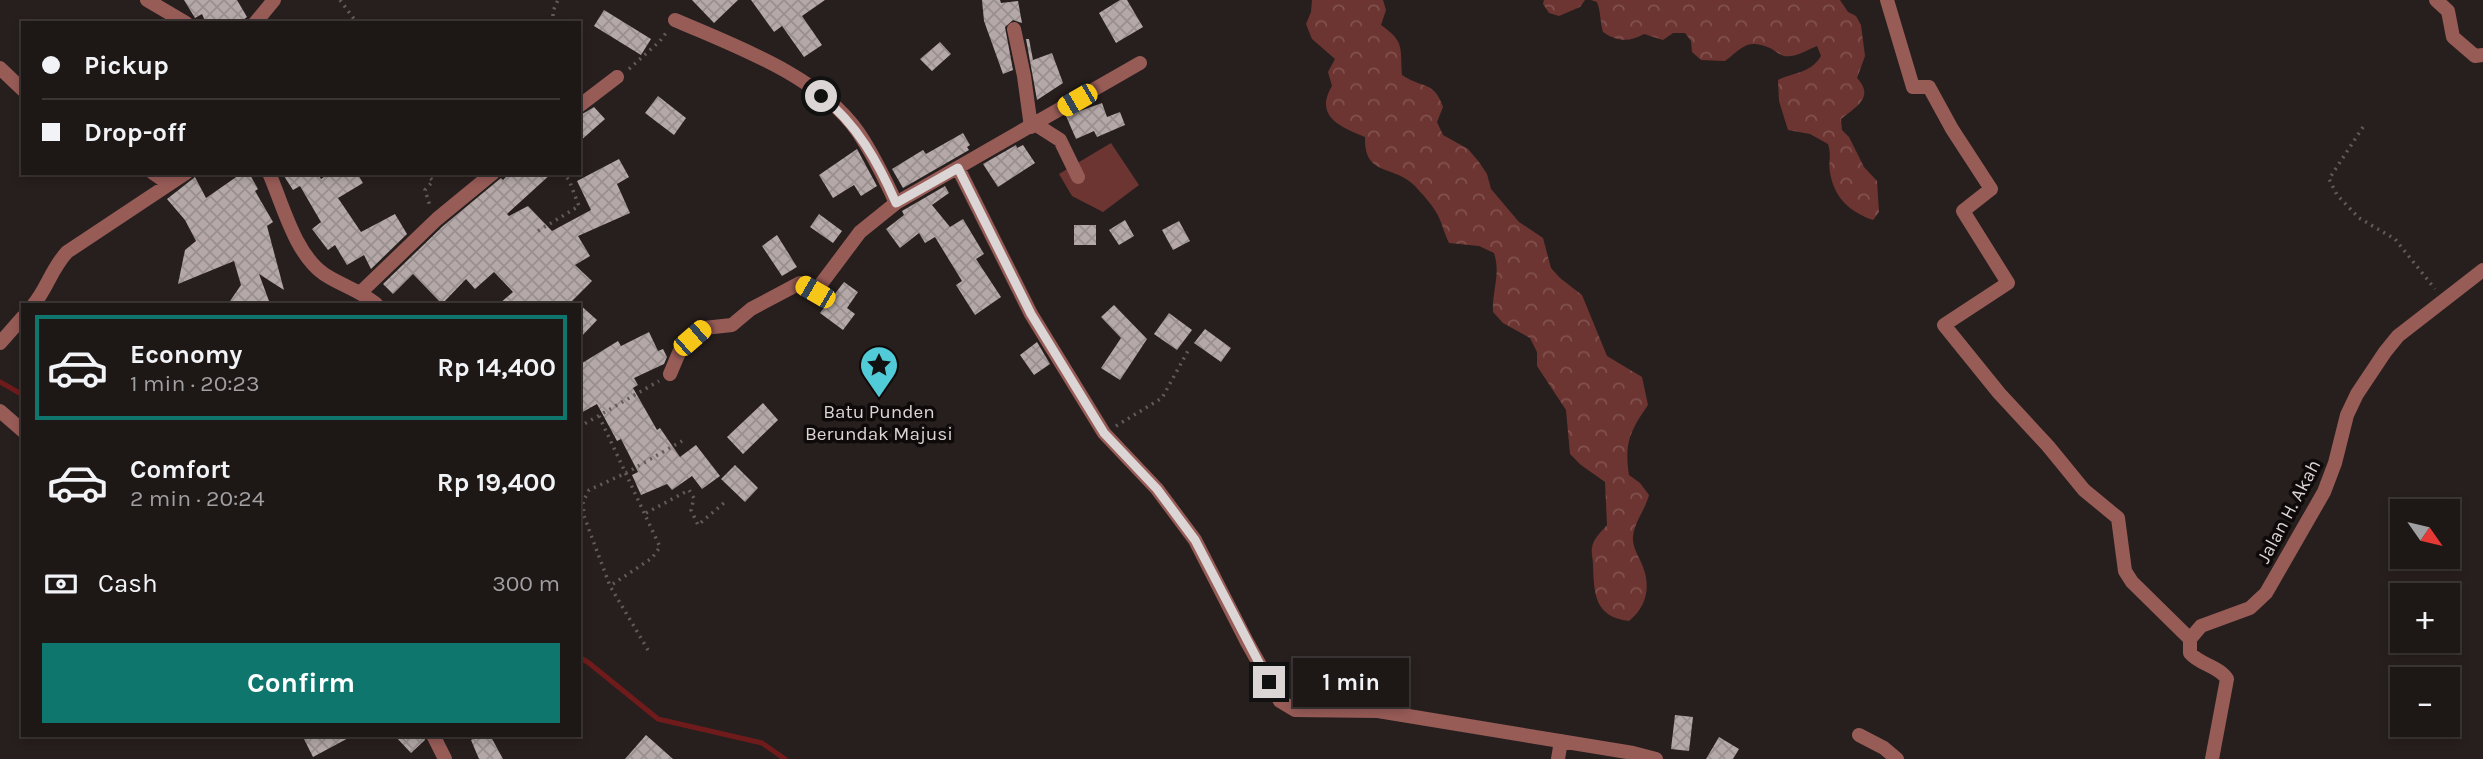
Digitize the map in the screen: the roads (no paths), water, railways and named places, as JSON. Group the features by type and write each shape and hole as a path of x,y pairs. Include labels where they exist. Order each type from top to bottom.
{"street":[{"path":"147,0 183,21"},
{"path":"257,21 274,0"},
{"path":"1887,0 1913,87 1929,87 1952,129 1991,189 1963,211 2008,283 1944,325 2084,490 2118,518 2126,571 2132,582 2190,639 2190,653 2194,658 2225,675 2212,759"},
{"path":"2436,0 2448,11 2453,37 2475,56 2483,55"},
{"path":"676,20 766,61 806,83 837,108 857,130 896,203"},
{"path":"1014,29 1033,125"},
{"path":"670,374 681,348 704,328 732,325 751,309 800,283 815,292 860,232 896,203 1140,63"},
{"path":"0,68 21,88"},
{"path":"581,104 617,77"},
{"path":"1033,125 1060,140 1078,177"},
{"path":"958,168 1031,314 1104,433 1157,489 1195,540 1247,642 1280,701 1287,707 1304,711 1378,711 1656,759"},
{"path":"156,175 169,184"},
{"path":"35,303 54,268 67,252 183,175"},
{"path":"270,175 304,255 322,272 361,292 375,303"},
{"path":"361,292 437,219 491,175"},
{"name":"Jalan H. Akah","path":"2190,639 2201,626 2250,608 2266,593 2324,492 2336,463 2347,415 2357,394 2398,336 2483,270"},
{"path":"0,343 21,319"},
{"path":"0,411 21,429"},
{"path":"1858,735 1884,748 1897,759"},
{"path":"434,737 445,759"},
{"path":"1558,759 1561,741"}],"waterway":[{"path":"0,382 21,394"},
{"path":"581,658 658,719 762,743 785,759"}],"place":[{"name":"Batu Punden Berundak Majusi","path":"879,399"}]}
